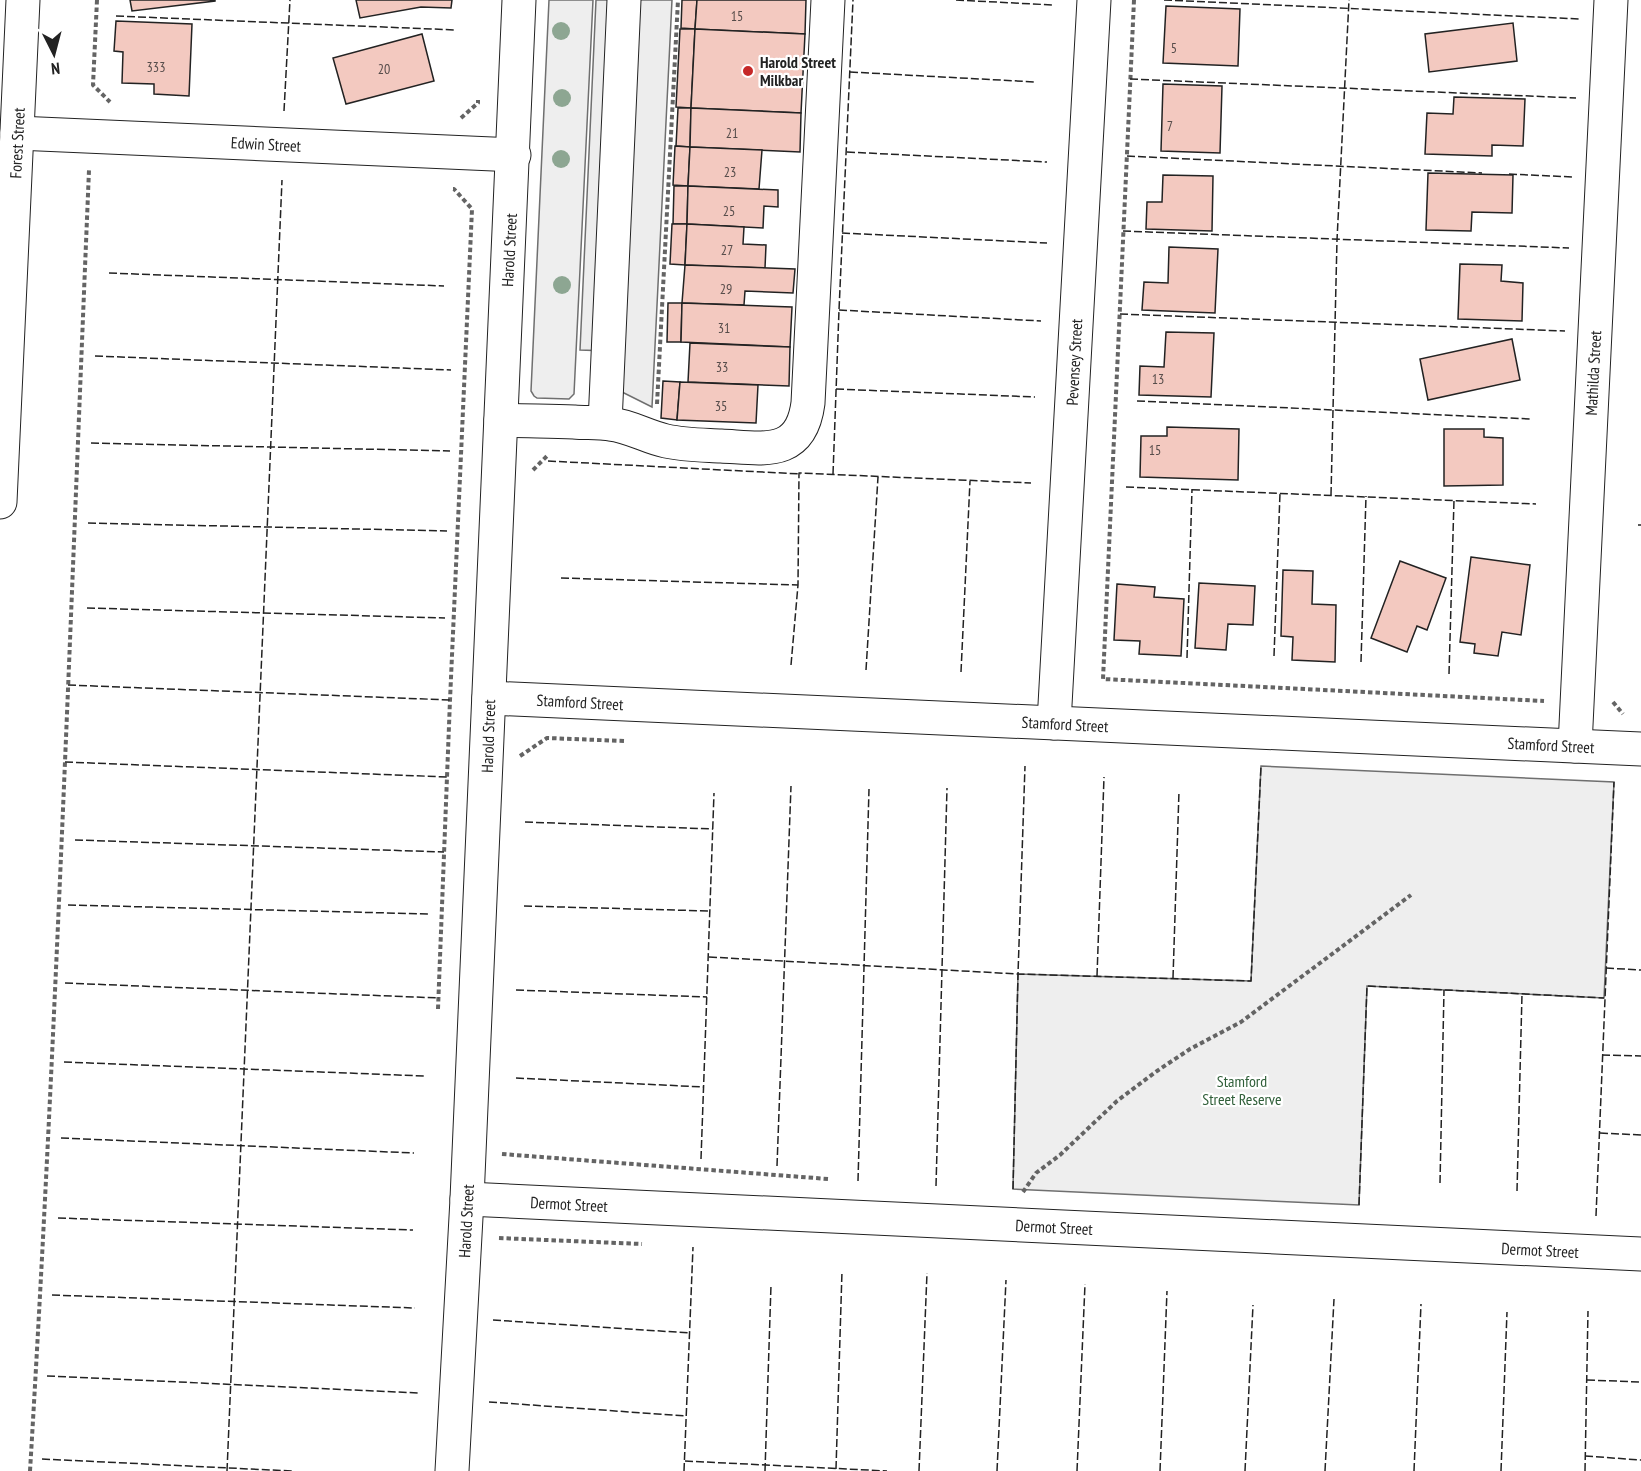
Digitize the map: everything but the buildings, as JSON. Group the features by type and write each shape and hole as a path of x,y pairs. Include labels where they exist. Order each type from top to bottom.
{"street":[{"name":"Forest Street","path":"0,502 23,0"},
{"name":"Harold Street","path":"452,1471 467,1199 519,0"},
{"path":"604,423 624,0"},
{"path":"501,420 604,423 633,429 655,438 677,443 760,448 786,443 799,433 808,403 828,0"},
{"name":"Pevensey Street","path":"1054,723 1094,0"},
{"name":"Mathilda Street","path":"1575,746 1611,0"},
{"name":"Edwin Street","path":"17,133 514,155"},
{"name":"Stamford Street","path":"489,698 1641,749"},
{"name":"Dermot Street","path":"467,1199 1641,1254"}],"path":[{"path":"93,85 97,0"},
{"path":"655,438 678,0"},
{"path":"1134,0 1103,679 1549,701"},
{"path":"30,1471 42,1273 61,857 89,170"},
{"path":"438,1010 472,209"},
{"path":"528,476 546,456 558,457"},
{"path":"1010,1225 1016,1204 1036,1173 1060,1155 1118,1101 1190,1049 1240,1022 1411,895"},
{"path":"502,1154 834,1179"},
{"path":"1013,1189 1037,1190"}],"green space":[{"path":"549,0 593,0 574,394 569,399 537,398 531,391"},
{"name":"Stamford Street Reserve","path":"1261,766 1614,782 1604,998 1367,986 1359,1205 1013,1189 1018,974 1251,981"}],"shaded area":[{"path":"596,0 672,0 652,407 606,384 608,351 580,350"}],"fence":[{"path":"284,111 290,0"},
{"path":"833,474 853,0"},
{"path":"956,0 1053,5"},
{"path":"1164,0 1581,19"},
{"path":"1331,495 1337,240 1349,0"},
{"path":"116,16 456,30"},
{"path":"850,72 1036,82"},
{"path":"1130,79 1576,98"},
{"path":"847,152 1047,162"},
{"path":"1127,156 1482,173"},
{"path":"1509,174 1572,177"},
{"path":"227,1471 282,180"},
{"path":"1123,231 1569,248"},
{"path":"842,233 1047,243"},
{"path":"109,273 444,286"},
{"path":"839,310 1041,321"},
{"path":"1120,314 1565,331"},
{"path":"95,356 451,370"},
{"path":"836,389 1035,397"},
{"path":"1137,401 1532,419"},
{"path":"91,443 450,451"},
{"path":"548,461 801,474"},
{"path":"791,665 798,585 799,473 1031,483"},
{"path":"866,670 878,477"},
{"path":"961,672 970,481"},
{"path":"1126,487 1536,504"},
{"path":"1187,658 1192,489"},
{"path":"1274,656 1280,493"},
{"path":"1361,662 1366,496"},
{"path":"1449,674 1454,500"},
{"path":"88,523 447,531"},
{"path":"561,578 798,585"},
{"path":"87,608 445,618"},
{"path":"68,685 450,700"},
{"path":"65,762 447,777"},
{"path":"1013,1189 1025,766"},
{"path":"709,957 1018,974 1251,981 1261,766"},
{"path":"1097,976 1104,777"},
{"path":"1596,1216 1614,782"},
{"path":"777,1166 791,786"},
{"path":"936,1186 947,788"},
{"path":"858,1181 869,789"},
{"path":"1173,978 1179,791"},
{"path":"701,1159 714,793"},
{"path":"525,822 713,829"},
{"path":"75,840 444,852"},
{"path":"68,905 430,914"},
{"path":"524,906 710,911"},
{"path":"1606,968 1641,970"},
{"path":"65,983 439,998"},
{"path":"1359,1205 1367,986 1604,998"},
{"path":"516,990 707,997"},
{"path":"1440,1183 1444,990"},
{"path":"1517,1191 1522,994"},
{"path":"1602,1055 1641,1056"},
{"path":"64,1062 424,1076"},
{"path":"516,1078 704,1087"},
{"path":"1600,1133 1641,1135"},
{"path":"61,1138 414,1153"},
{"path":"58,1218 413,1230"},
{"path":"684,1471 693,1247"},
{"path":"836,1469 842,1271"},
{"path":"919,1471 927,1273"},
{"path":"997,1471 1006,1280"},
{"path":"1077,1471 1085,1284"},
{"path":"765,1471 771,1285"},
{"path":"1160,1471 1167,1291"},
{"path":"52,1295 415,1308"},
{"path":"1325,1471 1334,1299"},
{"path":"1414,1471 1421,1304"},
{"path":"1245,1471 1253,1305"},
{"path":"1585,1471 1588,1311"},
{"path":"1501,1471 1507,1312"},
{"path":"493,1320 690,1333"},
{"path":"47,1376 420,1393"},
{"path":"1587,1380 1641,1382"},
{"path":"489,1402 686,1416"},
{"path":"1585,1456 1641,1460"},
{"path":"42,1459 292,1471"},
{"path":"685,1461 887,1471"}],"place":[{"name":"Harold Street Milkbar","path":"748,71"}]}
